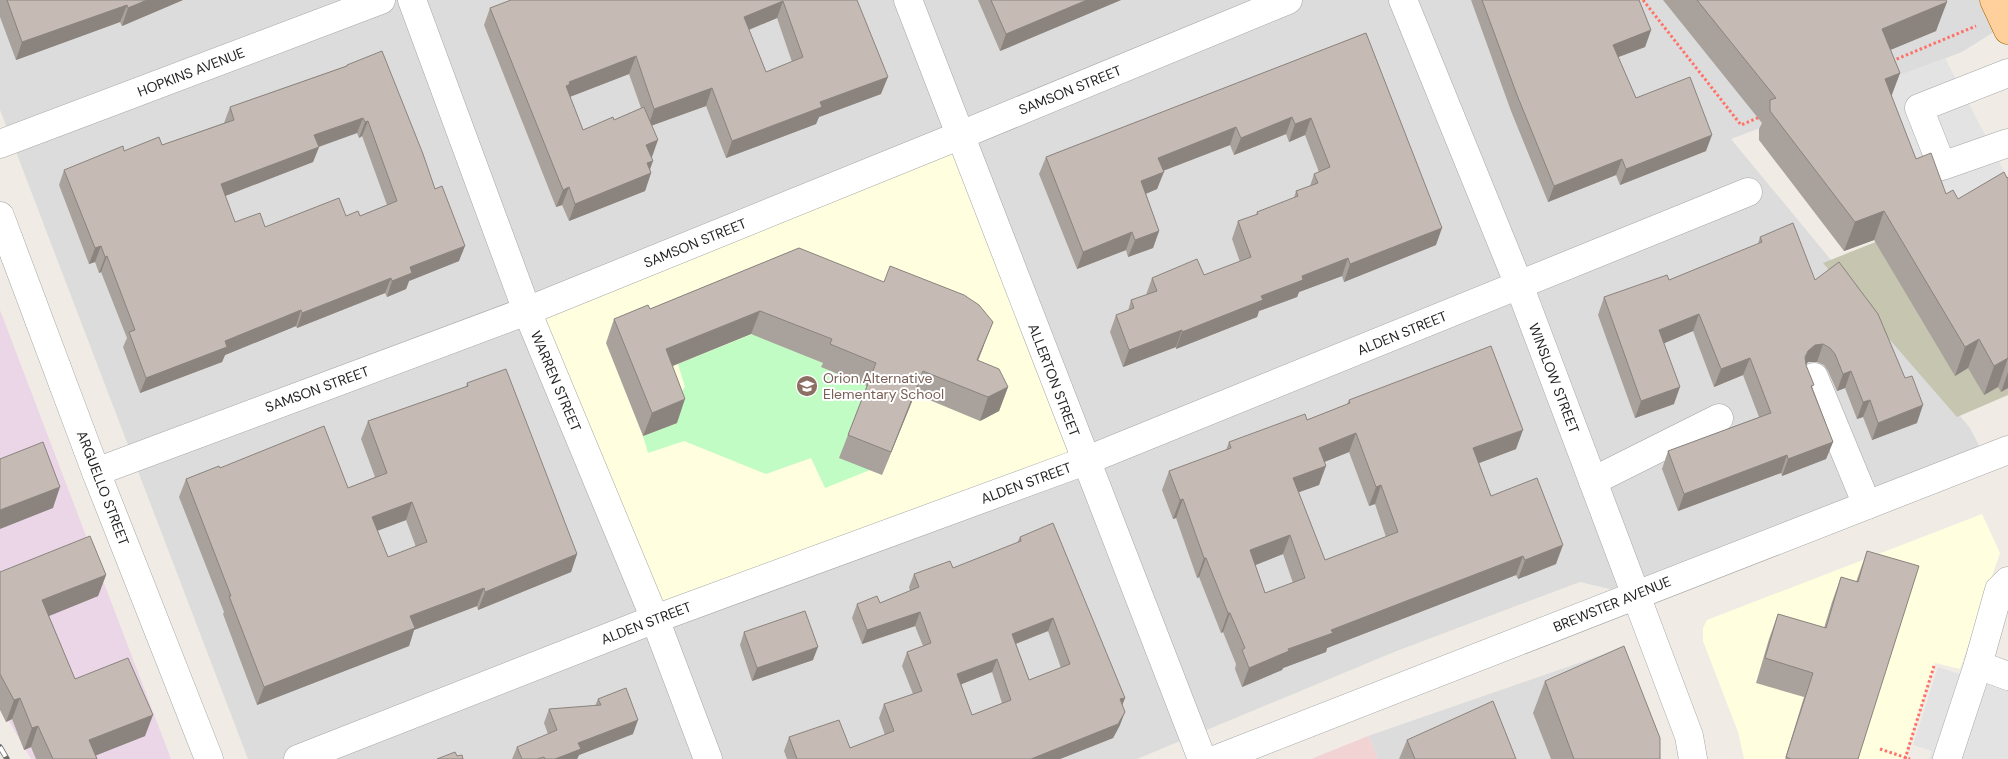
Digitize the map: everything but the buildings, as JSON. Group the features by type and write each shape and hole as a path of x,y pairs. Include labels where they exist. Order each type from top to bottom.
{"street":[{"name":"HOPKINS AVENUE","path":"0,144 381,0"},
{"name":"WARREN STREET","path":"412,0 527,311 655,619 708,759"},
{"name":"ALLERTON STREET","path":"908,0 1202,759"},
{"name":"SAMSON STREET","path":"96,472 527,311 960,136 1288,0"},
{"name":"WINSLOW STREET","path":"1403,0 1519,285 1689,736 1693,759"},
{"path":"2008,73 1919,108 1942,166 2008,144"},
{"name":"ALDEN STREET","path":"298,759 655,619 1085,461 1748,192"},
{"name":"ARGUELLO STREET","path":"0,216 96,472 210,759"},
{"path":"1814,377 1867,505"},
{"path":"1593,480 1720,418"},
{"name":"BREWSTER AVENUE","path":"1217,759 2008,450"},
{"path":"1947,759 1978,665 1999,590 2008,581"},
{"path":"1978,665 2008,676"}],"path":[{"path":"1642,0 1741,125 1768,114"},
{"path":"1886,64 2001,15"},
{"path":"1905,758 1934,666"},
{"path":"1880,750 1910,759"}],"shaded area":[{"path":"0,0 1994,0 2005,25 1962,52 1731,139 1970,428 1986,459 1635,595 1580,582 1394,652 1137,759 248,759 0,110"},
{"path":"1945,58 2008,179 1933,217 1881,82"},
{"name":"Orion Alternative Elementary School","path":"961,135 1085,461 655,619 527,311"},
{"path":"2008,189 2008,395 1957,417 1823,263"},
{"path":"0,310 171,759 31,759 0,706"},
{"path":"1982,514 2000,553 1960,669 1935,663 1904,759 1744,759 1738,732 1703,641 1703,628 1707,620"},
{"path":"1619,649 1655,730 1661,759 1378,759 1368,736"},
{"path":"1938,667 2008,689 2008,759 1929,759 1932,751 1913,745"},
{"path":"1368,736 1378,759 1311,759"}],"green space":[{"path":"755,333 823,363 822,367 842,376 872,377 870,470 825,488 811,458 766,474 684,441 648,453 643,436 677,423 671,407 685,387 678,364"}],"railway":[{"path":"0,747 7,759"}],"place":[{"name":"Orion Alternative Elementary School","path":"807,386"}]}
